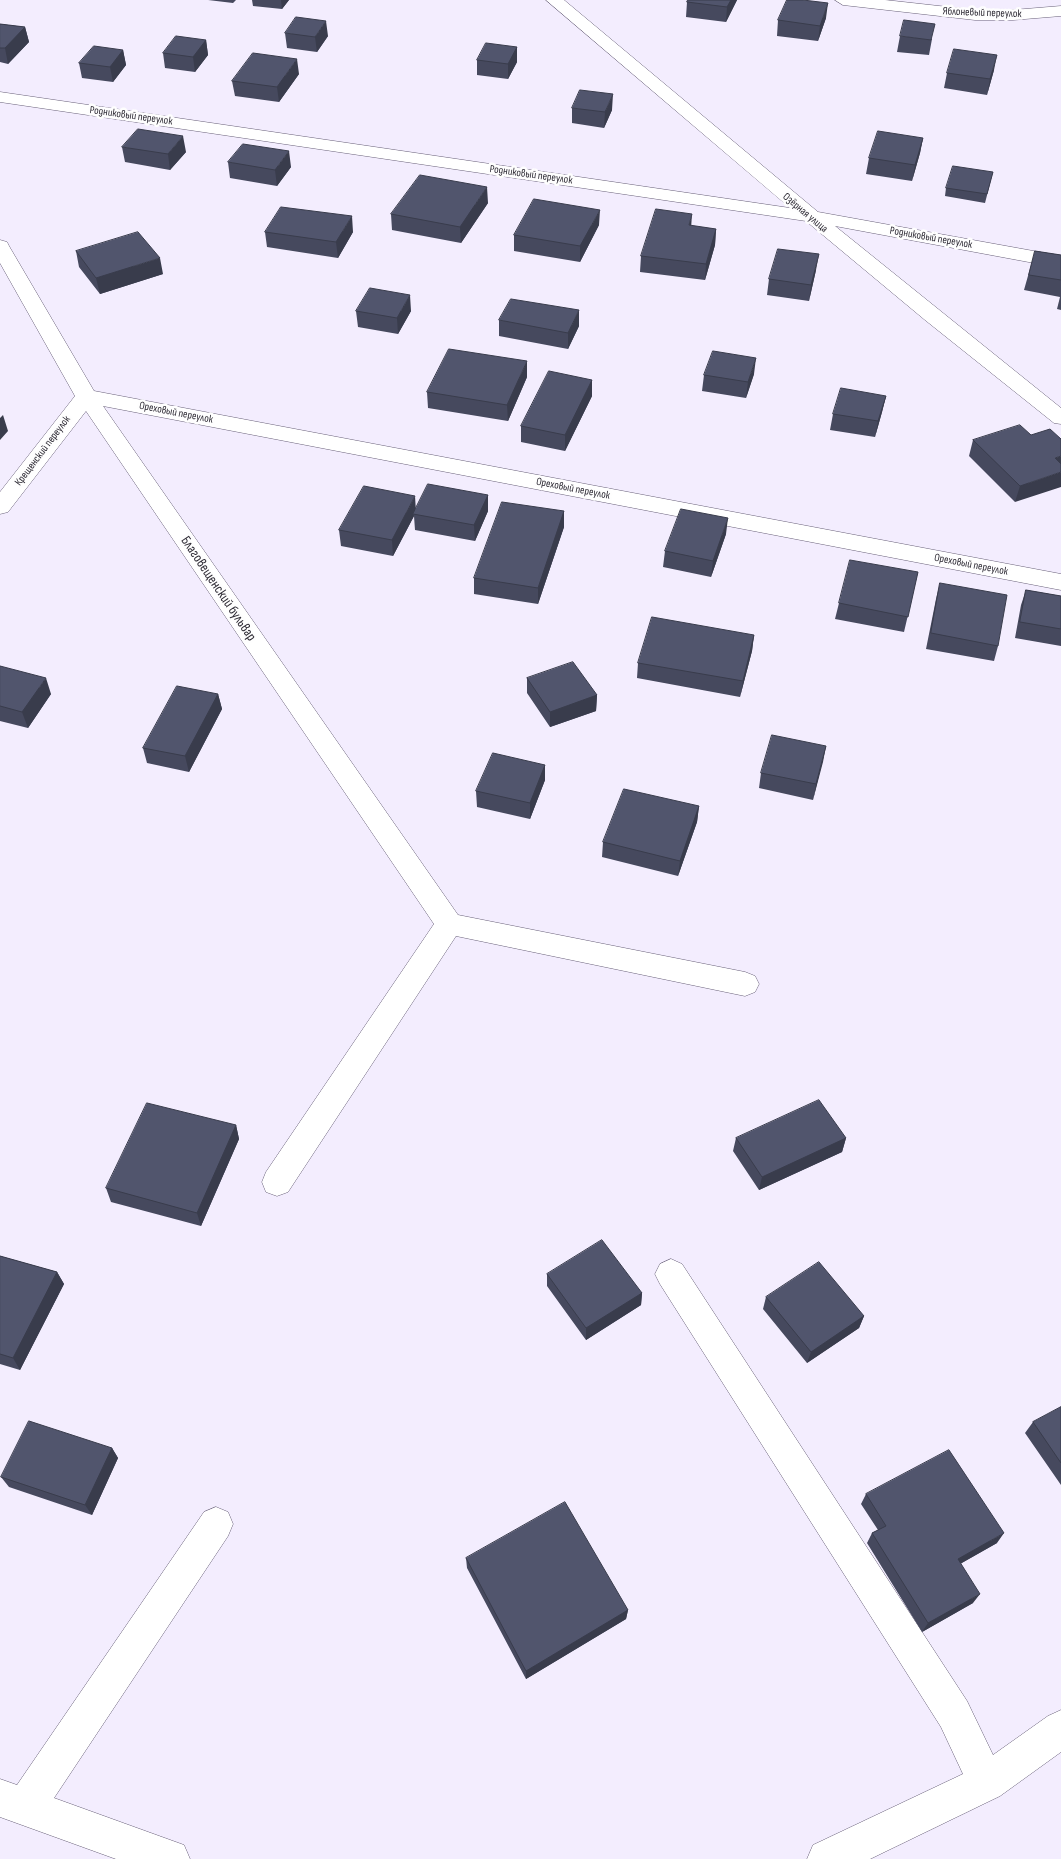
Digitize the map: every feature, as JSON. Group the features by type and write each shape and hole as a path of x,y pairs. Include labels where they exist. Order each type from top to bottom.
{"street":[{"name":"Озёрная улица","path":"554,0 696,118 808,216 992,365 1061,418"},
{"name":"Яблоневый переулок","path":"843,0 975,15 1012,16 1061,11"},
{"name":"Родниковый переулок","path":"0,97 808,216 1061,262"},
{"name":"Благовещенский бульвар","path":"0,246 86,396 449,924"},
{"name":"Крещенский переулок","path":"0,507 86,396"},
{"name":"Ореховый переулок","path":"86,396 1061,582"},
{"path":"277,1182 449,924 745,984"},
{"path":"671,1274 954,1714 987,1782"},
{"path":"170,1859 13,1802 216,1524"},
{"path":"827,1859 987,1782 1061,1729"}],"building":[{"path":"688,0 731,0 727,7 687,2"},
{"path":"787,0 828,3 820,26 778,20"},
{"path":"296,17 326,21 315,37 285,33"},
{"path":"904,20 935,24 931,40 900,36"},
{"path":"0,24 25,27 5,48 0,48"},
{"path":"176,36 206,40 193,57 163,53"},
{"path":"486,43 517,47 508,64 477,60"},
{"path":"94,46 123,50 110,67 79,63"},
{"path":"954,49 997,55 990,79 947,73"},
{"path":"253,53 297,59 277,87 232,81"},
{"path":"580,90 613,94 605,112 572,108"},
{"path":"138,129 183,136 168,154 122,147"},
{"path":"878,131 923,138 915,165 869,158"},
{"path":"243,144 289,151 275,170 228,162"},
{"path":"953,166 993,172 987,194 946,188"},
{"path":"420,175 487,187 460,227 391,214"},
{"path":"534,199 600,210 580,246 514,235"},
{"path":"281,207 352,216 336,242 265,232"},
{"path":"656,209 692,214 689,225 716,229 706,264 641,256"},
{"path":"138,232 160,258 96,278 76,251"},
{"path":"778,249 819,254 811,285 769,279"},
{"path":"1035,251 1061,255 1061,280 1029,275"},
{"path":"370,288 410,295 397,318 356,311"},
{"path":"511,299 579,310 568,333 499,320"},
{"path":"449,349 527,361 507,405 427,392"},
{"path":"713,351 756,358 748,382 704,375"},
{"path":"549,371 592,380 565,435 521,426"},
{"path":"841,388 886,396 878,421 833,414"},
{"path":"1020,425 1031,435 1050,429 1061,439 1061,456 1055,458 1061,464 1061,472 1020,486 973,440"},
{"path":"428,484 488,495 474,525 413,514"},
{"path":"364,486 415,496 392,540 339,530"},
{"path":"502,502 564,511 538,588 474,578"},
{"path":"681,509 728,518 713,561 665,551"},
{"path":"850,560 918,572 908,617 839,603"},
{"path":"940,583 1007,595 998,646 931,633"},
{"path":"1026,590 1061,596 1061,629 1020,622"},
{"path":"652,617 754,635 743,681 638,663"},
{"path":"573,662 597,695 550,712 527,678"},
{"path":"0,666 46,678 22,712 0,706"},
{"path":"177,686 218,694 185,756 143,748"},
{"path":"772,735 826,746 816,784 761,773"},
{"path":"493,753 545,765 530,803 476,791"},
{"path":"624,789 699,806 680,861 603,842"},
{"path":"819,1100 846,1138 762,1177 736,1138"},
{"path":"147,1103 236,1125 197,1213 106,1188"},
{"path":"602,1240 642,1293 586,1328 547,1274"},
{"path":"0,1256 57,1272 13,1358 0,1354"},
{"path":"819,1262 864,1316 811,1352 766,1297"},
{"path":"1061,1407 1061,1463 1033,1422"},
{"path":"29,1421 112,1448 85,1505 1,1477"},
{"path":"949,1450 1004,1533 958,1559 980,1594 928,1623 872,1533 886,1526 866,1494"},
{"path":"565,1502 628,1610 526,1671 466,1558"}]}
